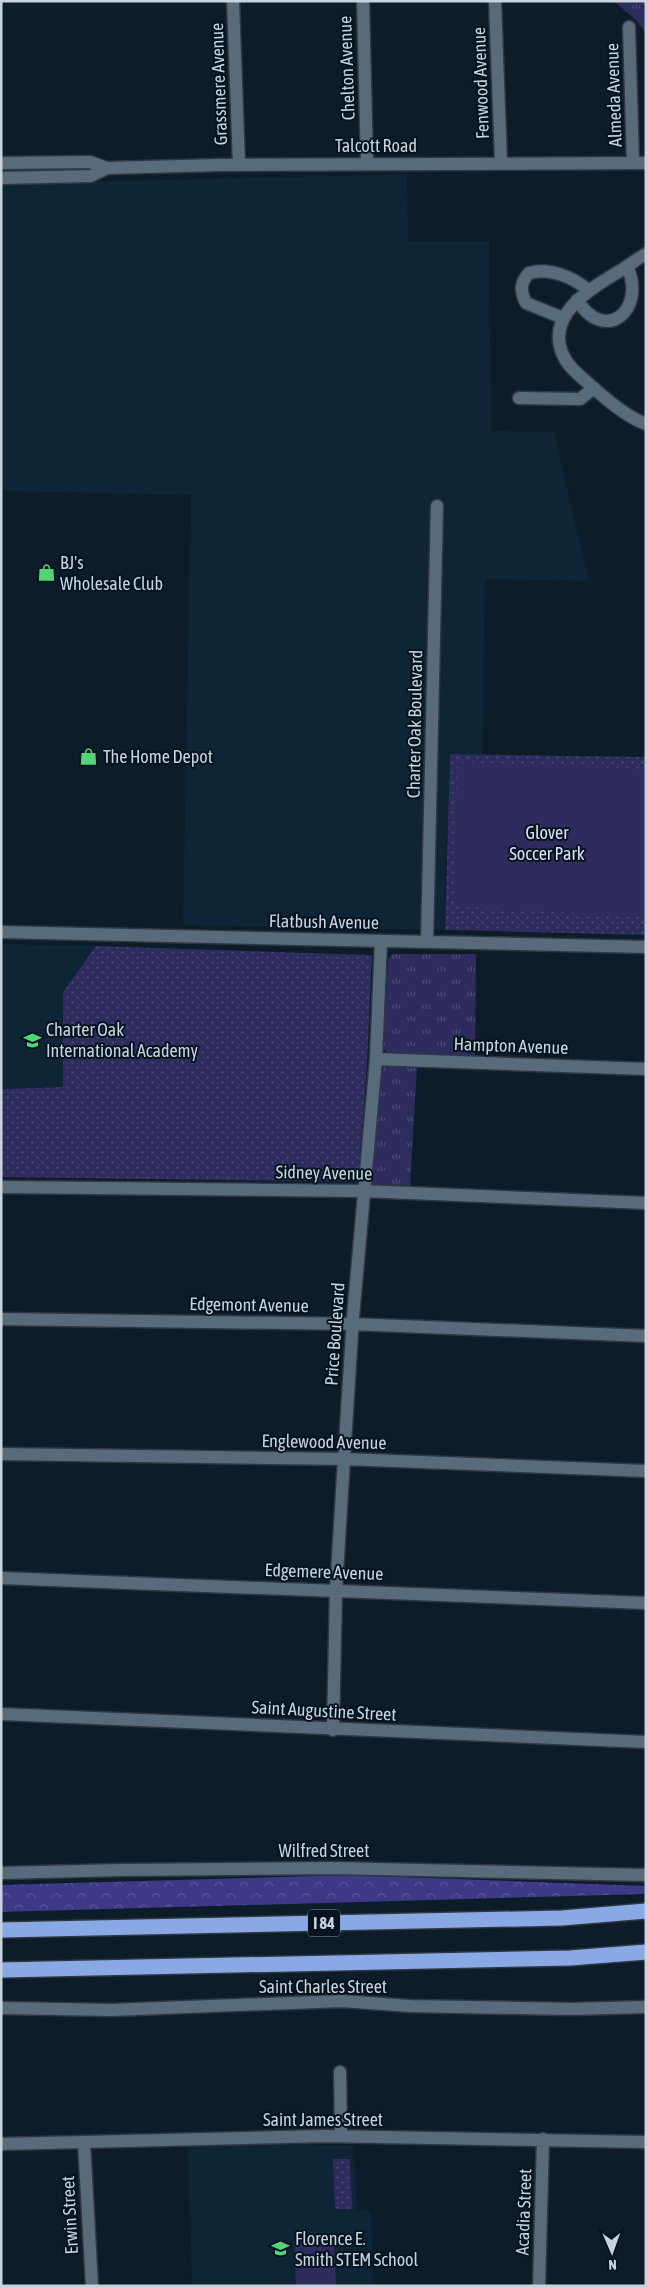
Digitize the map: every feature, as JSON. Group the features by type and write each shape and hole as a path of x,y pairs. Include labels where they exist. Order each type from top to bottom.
{"highway":[{"name":"I 84","path":"1,1930 562,1918 646,1911"},
{"path":"1,1970 570,1958 646,1952"}],"street":[{"name":"Grassmere Avenue","path":"233,1 239,165"},
{"name":"Chelton Avenue","path":"363,1 367,164"},
{"name":"Fenwood Avenue","path":"495,1 501,163"},
{"name":"Almeda Avenue","path":"629,26 640,163"},
{"name":"Talcott Road","path":"1,163 90,162 107,168 239,165 640,163"},
{"path":"46,163 46,178"},
{"name":"Talcott Road","path":"1,178 91,176 107,168"},
{"path":"646,254 588,290 577,300 563,318 559,330 562,354 568,365 594,388 634,418 646,424"},
{"path":"577,300 585,312 597,320 615,320 622,317 633,306 636,290 633,276 627,266"},
{"path":"563,318 526,303 521,288 524,278 529,273 546,271 578,282 588,290"},
{"path":"519,398 580,399 594,388"},
{"name":"Charter Oak Boulevard","path":"427,942 437,506"},
{"name":"Flatbush Avenue","path":"1,932 646,947"},
{"name":"Price Boulevard","path":"333,1730 336,1590 352,1324 376,1059 381,941"},
{"name":"Hampton Avenue","path":"376,1059 646,1069"},
{"name":"Sidney Avenue","path":"1,1187 363,1191 646,1203"},
{"name":"Edgemont Avenue","path":"1,1320 352,1324 646,1336"},
{"name":"Englewood Avenue","path":"1,1454 344,1459 646,1471"},
{"name":"Edgemere Avenue","path":"1,1578 646,1603"},
{"name":"Saint Augustine Street","path":"1,1714 333,1730 646,1742"},
{"name":"Wilfred Street","path":"1,1873 157,1869 332,1868 646,1875"},
{"name":"Saint Charles Street","path":"1,2008 111,2010 342,2001 419,2006 570,2009 646,2007"},
{"path":"340,2072 341,2136"},
{"name":"Saint James Street","path":"1,2144 341,2136 646,2142"},
{"name":"Acadia Street","path":"539,2286 543,2139"},
{"name":"Erwin Street","path":"84,2142 92,2286"}],"shaded area":[{"path":"407,174 408,241 489,241 491,431 554,432 589,581 485,579 482,755 450,754 444,930 183,925 191,495 1,491 1,184"},
{"name":"Charter Oak International Academy","path":"1,944 96,946 63,992 63,1087 1,1089"},
{"name":"Florence E. Smith STEM School","path":"188,2145 353,2145 357,2210 371,2211 373,2286 192,2286"}],"green space":[{"path":"614,1 646,1 646,33 636,20"},
{"name":"Glover Soccer Park","path":"450,754 646,757 646,935 445,930"},
{"name":"Glover Soccer Park","path":"458,762 646,769 646,917 454,906"},
{"path":"96,946 372,955 367,1064 358,1182 1,1177 1,1089 63,1087 63,992"},
{"path":"392,954 476,954 475,1058 388,1053 383,1048 388,960"},
{"path":"381,1065 417,1066 410,1188 376,1187 369,1179"},
{"path":"348,1875 646,1886 644,1894 1,1912 1,1885"},
{"path":"333,2159 350,2159 352,2209 335,2209"},
{"path":"334,2239 336,2286 296,2286 294,2240"}],"place":[{"name":"BJ's Wholesale Club","path":"46,573"},
{"name":"The Home Depot","path":"89,757"},
{"name":"Charter Oak International Academy","path":"32,1040"},
{"name":"Florence E. Smith STEM School","path":"281,2249"}]}
